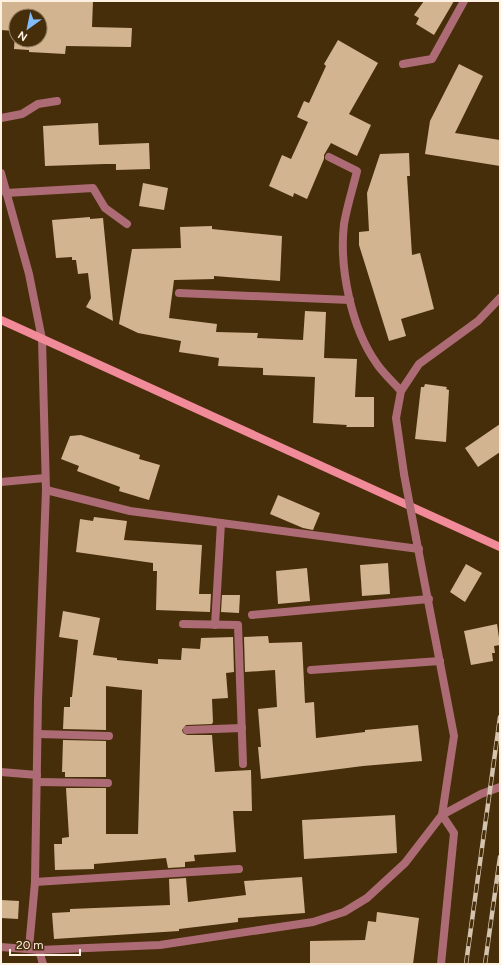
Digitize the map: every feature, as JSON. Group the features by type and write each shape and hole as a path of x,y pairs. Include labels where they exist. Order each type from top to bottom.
{"street":[{"path":"403,64 432,59 464,1"},
{"path":"1,118 22,114 38,104 57,101"},
{"path":"329,157 357,171 344,223 342,258 347,291 359,330 376,363 401,391"},
{"path":"1,173 29,274 42,339 46,490 35,882 30,948"},
{"path":"6,193 93,188 105,208 128,224"},
{"path":"180,293 350,300"},
{"path":"441,964 454,833 442,815 454,736 404,474 396,418 401,391 419,364 478,321 500,298"},
{"path":"1,320 500,548"},
{"path":"1,482 45,478"},
{"path":"46,490 130,511 418,550"},
{"path":"215,625 221,523"},
{"path":"252,615 428,599"},
{"path":"184,624 238,625 243,764"},
{"path":"311,670 440,661"},
{"path":"187,730 242,728"},
{"path":"38,734 109,736"},
{"path":"1,772 37,779 108,783"},
{"path":"1,947 30,948 38,950 160,945 313,922 338,914 367,898 405,863 442,815 481,794 500,787"},
{"path":"35,882 239,869"},
{"path":"38,950 43,964"}],"building":[{"path":"1,1 93,1 92,27 132,28 131,47 66,46 65,54 29,52 29,50 14,49 48,48 48,8 8,8 8,30 1,30"},
{"path":"424,1 454,1 434,35 416,24 419,18 414,15"},
{"path":"338,40 378,63 349,114 371,125 357,156 331,143 324,155 324,159 307,199 294,193 293,197 269,186 282,155 291,159 308,122 297,117 304,101 309,103 326,66 324,64"},
{"path":"459,64 483,76 455,133 500,140 500,166 425,154 430,121"},
{"path":"98,123 99,145 149,143 150,169 116,170 116,164 45,166 43,126"},
{"path":"409,153 410,176 407,176 412,255 420,253 434,309 401,319 406,336 389,341 359,245 359,232 369,231 367,193 380,154"},
{"path":"143,183 168,188 164,210 139,206"},
{"path":"90,217 90,219 103,218 113,321 86,307 91,298 88,273 78,274 76,260 72,260 72,257 56,258 52,220"},
{"path":"212,226 212,229 282,236 280,281 214,276 214,279 174,280 169,318 217,324 216,332 258,333 257,338 303,340 305,311 326,312 324,358 357,359 355,397 374,397 374,427 346,427 347,425 313,423 315,377 263,375 263,368 218,366 219,358 179,352 181,341 138,333 119,324 132,249 181,248 180,227"},
{"path":"425,384 447,387 446,389 449,390 446,442 415,439 421,387 424,387"},
{"path":"500,424 500,452 478,467 465,448"},
{"path":"81,435 140,455 139,459 160,465 149,500 119,491 120,487 77,471 79,466 61,459 70,436"},
{"path":"278,495 320,513 313,530 303,528 270,514"},
{"path":"94,517 127,521 124,540 202,545 199,594 211,594 210,612 156,610 157,571 153,571 153,563 76,552 80,519 93,521"},
{"path":"388,563 390,594 362,596 360,565"},
{"path":"466,564 482,573 465,602 450,592"},
{"path":"307,568 310,601 278,604 276,571"},
{"path":"222,595 240,595 239,613 221,612"},
{"path":"63,611 100,618 93,655 117,658 117,660 158,664 158,659 181,660 182,648 200,649 201,638 233,637 234,672 226,673 228,698 212,699 212,724 186,725 182,730 183,733 187,735 212,735 215,772 251,770 252,811 233,811 236,852 194,855 195,861 185,862 185,867 168,868 166,858 94,864 94,869 55,870 54,844 62,844 62,838 69,837 66,788 106,788 106,834 138,834 142,690 106,686 106,730 63,729 64,707 70,707 70,697 72,697 78,640 59,637"},
{"path":"497,624 500,645 494,646 495,653 492,653 493,661 471,665 464,631"},
{"path":"268,636 269,643 302,642 305,703 314,702 316,738 365,732 365,730 418,725 422,761 363,766 261,779 258,747 261,747 258,709 277,707 275,670 245,672 244,637"},
{"path":"63,740 106,741 106,777 65,777 65,772 62,772"},
{"path":"395,815 397,853 304,859 302,820"},
{"path":"302,877 305,913 238,918 238,922 179,929 179,931 54,939 52,913 70,912 70,909 170,905 169,879 186,878 188,902 246,895 244,881"},
{"path":"1,900 19,901 18,919 1,918"},
{"path":"377,912 419,918 413,964 310,964 310,941 365,940 368,921 376,922"}],"railway":[{"path":"466,964 500,717"},
{"path":"485,964 500,857"}]}
